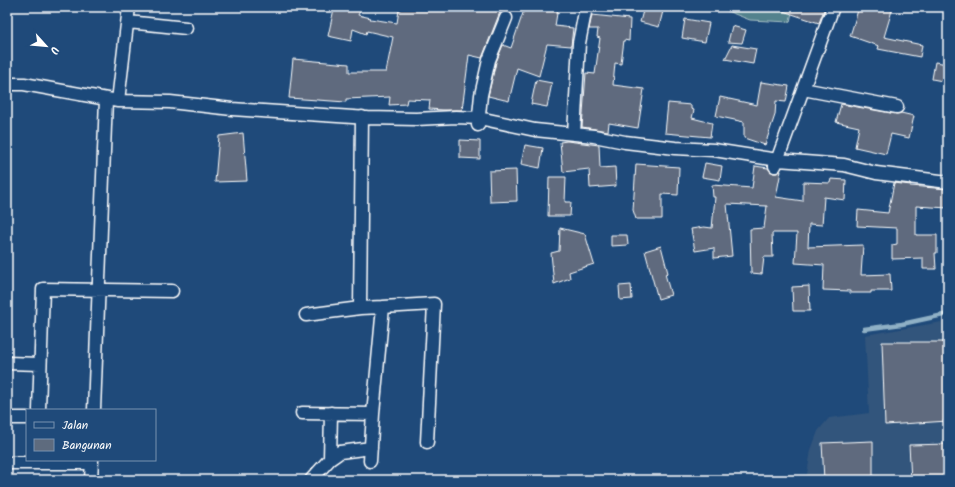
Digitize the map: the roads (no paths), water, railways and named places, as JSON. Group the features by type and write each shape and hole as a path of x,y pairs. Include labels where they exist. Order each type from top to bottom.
{"street":[{"path":"118,101 129,7"},
{"path":"574,134 579,43 586,7"},
{"path":"777,163 833,7"},
{"path":"478,122 481,95 489,60 506,18"},
{"path":"128,22 186,28"},
{"path":"7,84 24,84 118,101 170,102 232,109 362,117 416,119 456,117 478,122 594,136 625,142 714,150 777,163 844,165 876,173 948,182"},
{"path":"803,89 897,107"},
{"path":"94,409 106,99"},
{"path":"360,308 362,117"},
{"path":"39,409 43,289 172,291"},
{"path":"306,315 360,308 434,304 427,442"},
{"path":"370,461 383,307"},
{"path":"7,363 40,364"},
{"path":"302,412 373,414"},
{"path":"330,459 331,413"},
{"path":"7,418 26,418"},
{"path":"311,480 330,459 340,452 371,448"},
{"path":"7,462 92,462 91,480"}],"waterway":[{"path":"864,329 902,324 948,314"}]}
